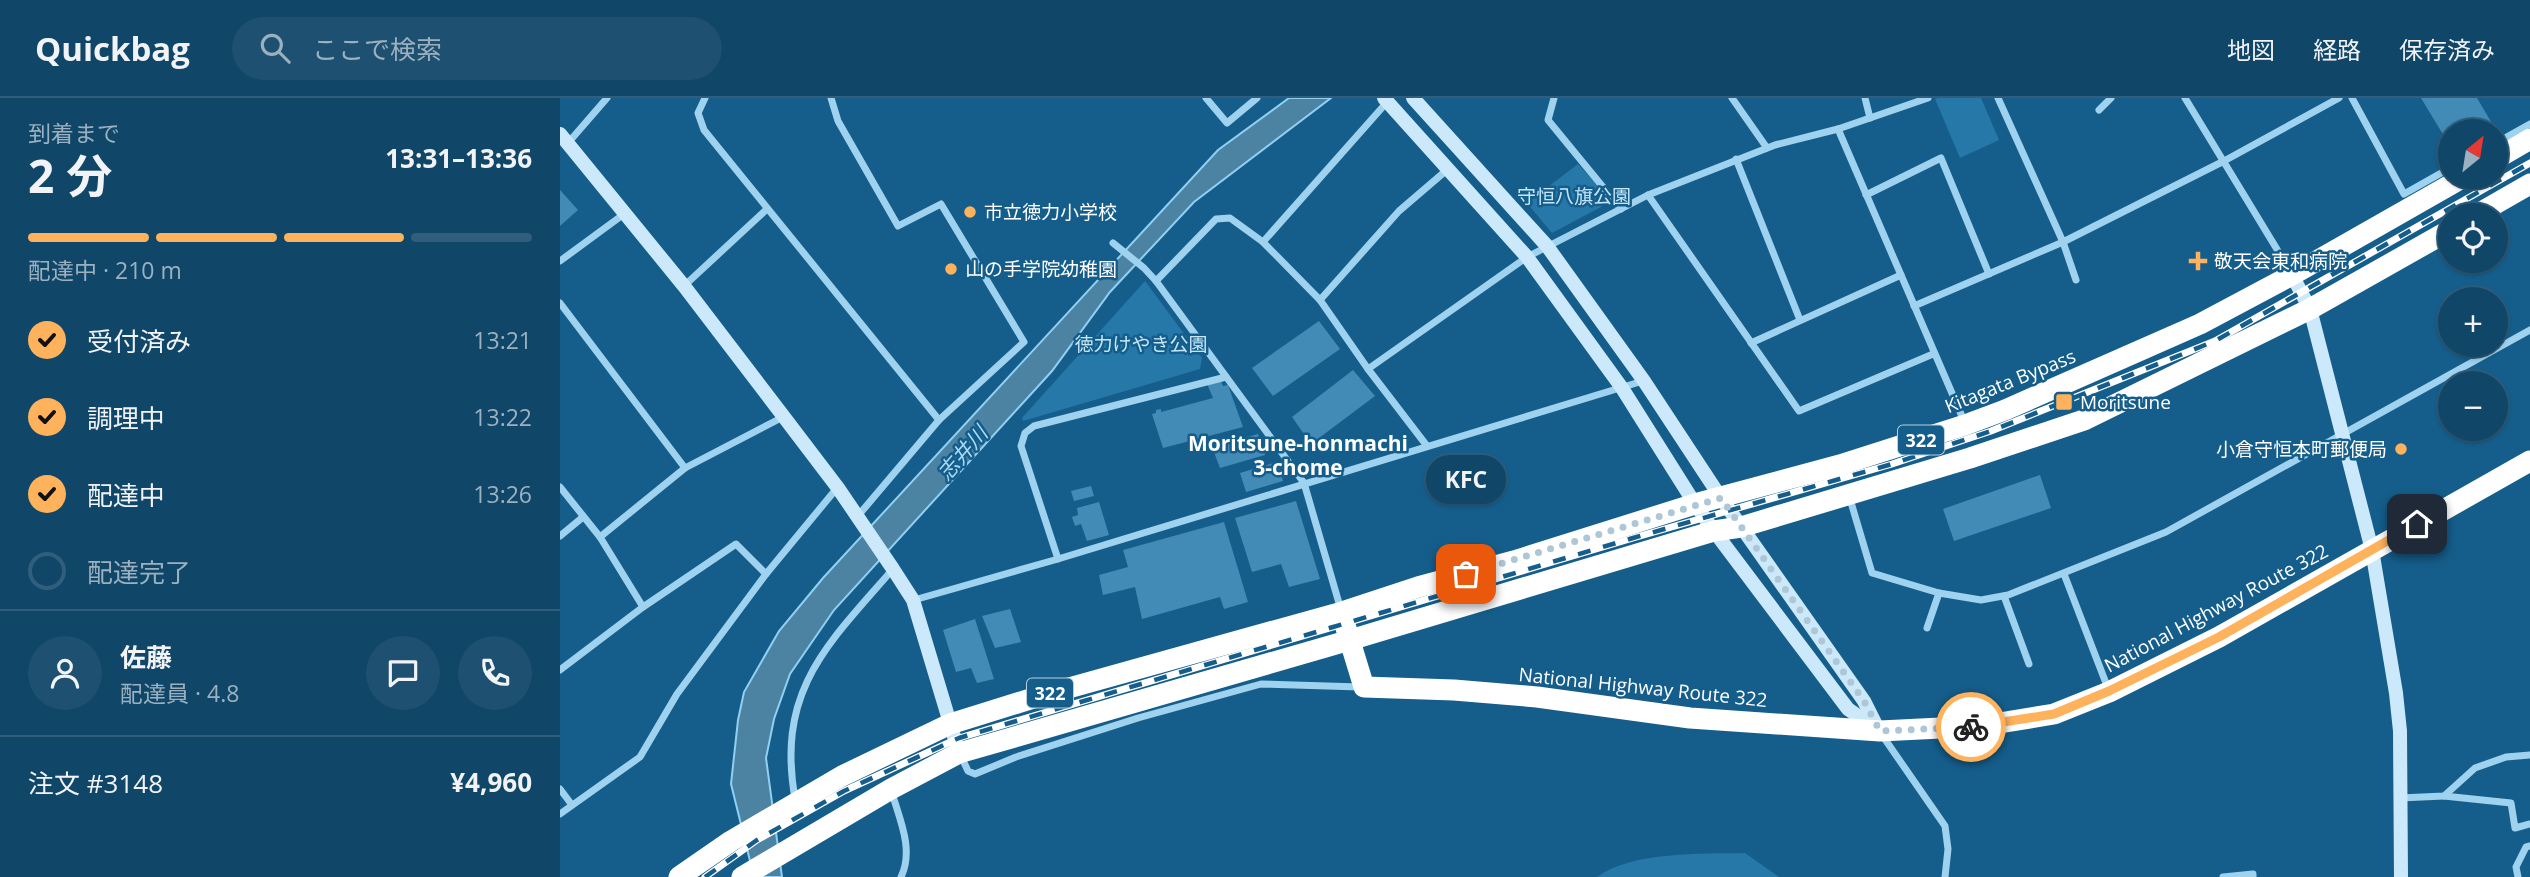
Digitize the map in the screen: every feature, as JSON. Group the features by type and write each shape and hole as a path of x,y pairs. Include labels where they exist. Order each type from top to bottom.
{"highway":[{"path":"2508,152 2530,139"},
{"path":"2497,203 2530,184"},
{"name":"Kitagata Bypass","path":"1342,612 1695,504 1840,465 1965,425 2168,339 2292,275 2443,189"},
{"name":"322","path":"747,874 891,789 959,753 1714,531 1741,527 1970,458 2084,420 2310,309 2438,237"},
{"name":"National Highway Route 322","path":"1364,687 1454,690 1523,696 1690,718 1880,731 1981,726 2054,714 2109,691 2219,637 2530,461"},
{"path":"1342,612 1364,687"},
{"name":"322","path":"679,877 731,841 842,776 950,724 1040,695 1342,612"}],"street":[{"path":"607,98 564,138 684,286 838,488 913,600 959,753 968,771 975,774 1016,757 1126,722 1261,684 1364,687"},
{"path":"705,98 698,113 704,130 939,420"},
{"path":"831,98 838,121 898,226 941,204 1024,342 939,420 858,517"},
{"path":"1206,98 1227,123 1257,98"},
{"path":"1413,98 1547,246 1644,381 1721,498 1864,701 1880,731 1945,826 1948,849 1945,877"},
{"path":"1554,98 1548,120 1620,209"},
{"path":"1732,98 1767,148"},
{"path":"1864,98 1870,118"},
{"path":"1368,369 1527,257 1648,195 1767,148 1838,129 1928,98"},
{"path":"1998,98 2063,243 2076,280"},
{"path":"2099,110 2111,98"},
{"path":"2185,98 2310,309 2372,550 2400,731 2402,877"},
{"path":"1914,306 2063,243 2339,98"},
{"path":"2352,98 2404,194 2438,175"},
{"path":"1263,242 1388,99 1527,257 1622,388 1714,531 1848,709 1880,731"},
{"path":"2508,136 2530,124"},
{"path":"1838,129 1965,425"},
{"path":"1866,195 1941,158 1989,274"},
{"path":"1737,159 1800,320"},
{"path":"1320,300 1399,211 1448,169"},
{"path":"1648,195 1799,411 1933,354"},
{"path":"684,286 767,209"},
{"path":"560,261 625,213"},
{"path":"1156,281 1216,219 1230,218 1263,242 1320,300 1427,446"},
{"path":"1113,243 1156,281 1304,483 1342,612"},
{"path":"1751,343 1901,275"},
{"path":"560,303 685,468"},
{"path":"1848,494 1872,573 1938,593 1981,600 2004,596 2166,533 2530,330"},
{"path":"1058,559 1021,446 1025,433 1034,426 1226,377"},
{"path":"913,600 1058,559 1644,381"},
{"path":"600,537 685,468 784,417"},
{"path":"560,487 600,537 643,607"},
{"path":"560,814 640,757 677,694 765,573 838,488"},
{"path":"560,536 583,517"},
{"path":"560,670 643,607 736,544 765,573"},
{"path":"796,803 790,770 793,724 804,687 826,646 891,566"},
{"path":"2064,574 2109,691"},
{"path":"1927,628 1938,593"},
{"path":"2004,596 2029,664"},
{"path":"2444,796 2475,768 2507,757 2530,755"},
{"path":"560,789 572,805"},
{"path":"891,789 905,840 908,863 901,877"},
{"path":"2399,798 2444,796 2511,803 2515,828 2530,824"},
{"path":"2518,877 2516,867 2526,847 2530,846"},
{"path":"2223,877 2253,874 2253,877"}],"green space":[{"path":"1981,98 1999,140 1960,158 1935,99"},
{"name":"守恒八旗公園","path":"1578,164 1606,195 1601,207 1552,233 1527,203"},
{"name":"徳力けやき公園","path":"1145,281 1202,358 1200,369 1023,421 1022,418"},
{"path":"1745,853 1779,877 1597,877 1629,862 1648,858"}],"water":[{"name":"志井川","path":"1289,98 1331,98 1194,202 1110,292 1052,371 834,610 790,674 774,719 766,758 782,877 754,877 731,784 744,692 779,631 823,578 1218,150"}],"building":[{"path":"2421,98 2477,98 2489,119 2438,119 2438,126"},
{"path":"560,190 578,210 560,226"},
{"path":"1319,321 1340,349 1273,396 1252,368"},
{"path":"1353,370 1375,396 1311,444 1292,417"},
{"path":"1221,381 1223,386 1228,385 1243,427 1163,448 1152,414 1156,413 1156,410 1161,409 1161,412 1213,398 1207,384"},
{"path":"1258,434 1265,455 1220,468 1212,447"},
{"path":"1277,462 1283,481 1246,492 1240,473"},
{"path":"2040,475 2051,508 1954,541 1943,509"},
{"path":"1091,486 1094,496 1074,501 1071,491"},
{"path":"1296,501 1320,579 1289,587 1281,564 1252,572 1235,518"},
{"path":"1099,502 1109,535 1087,541 1081,524 1075,526 1072,517 1078,515 1077,508"},
{"path":"1224,522 1248,602 1224,609 1220,597 1142,619 1135,587 1103,595 1099,575 1128,567 1123,550"},
{"path":"1010,609 1021,642 995,648 982,616"},
{"path":"975,619 994,679 977,683 971,668 956,672 943,630"}],"railway":[{"path":"705,877 757,840 844,791 959,738 1892,464 1991,431 2215,341 2530,163"}],"way so far":[{"path":"1466,574 1721,498 1864,701 1880,731 1971,727"}],"place":[{"name":"市立徳力小学校","path":"970,212"},
{"name":"敬天会東和病院","path":"2198,261"},
{"name":"山の手学院幼稚園","path":"951,269"},
{"name":"Moritsune","path":"2064,402"},
{"name":"小倉守恒本町郵便局","path":"2401,449"},
{"name":"KFC","path":"1466,574"}],"district":[{"name":"Moritsune-honmachi 3-chome","path":"1298,455"}],"route":[{"path":"1971,727 2054,714 2109,691 2219,637 2417,524"}]}
